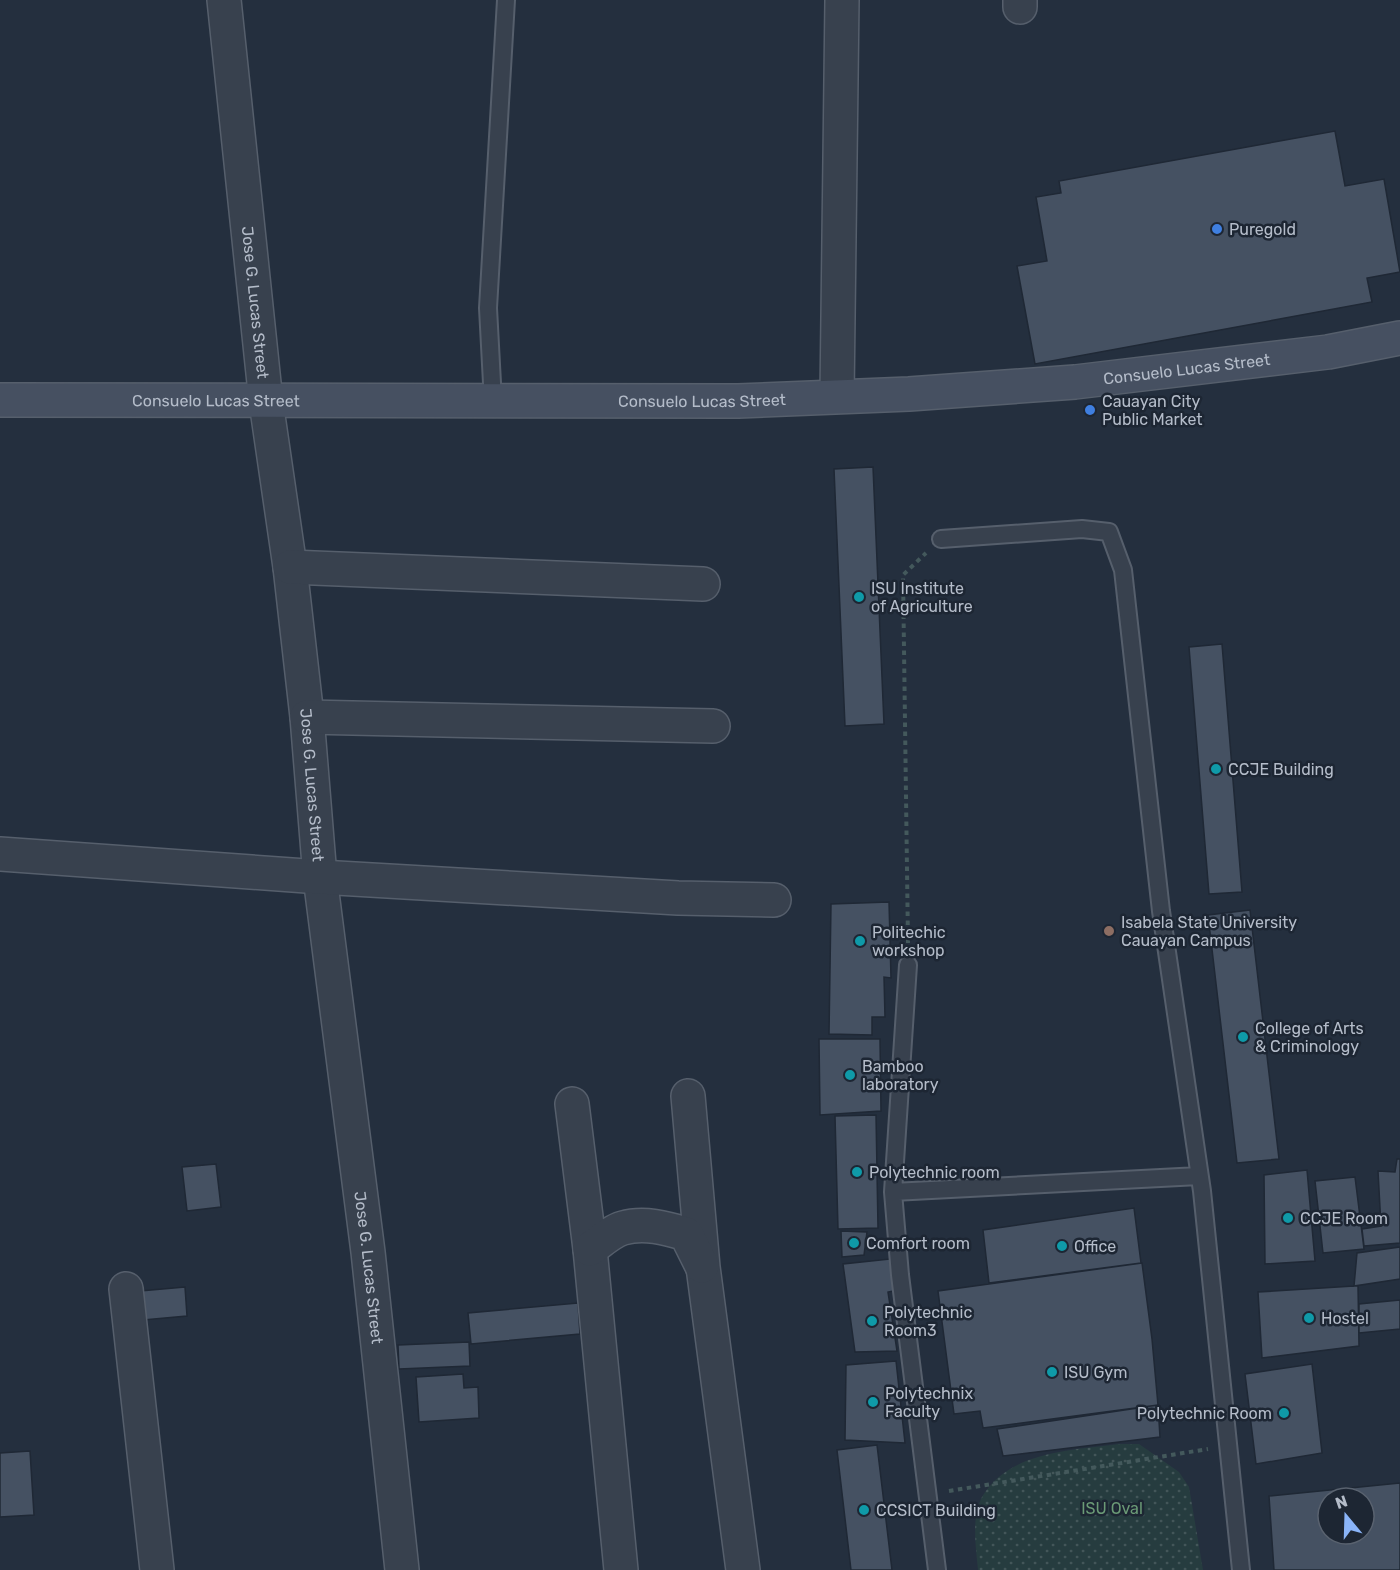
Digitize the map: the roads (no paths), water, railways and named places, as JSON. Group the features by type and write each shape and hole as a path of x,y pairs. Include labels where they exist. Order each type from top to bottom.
{"street":[{"name":"Jose G. Lucas Street","path":"224,0 266,402 290,567 307,717 320,877 368,1252 402,1570"},
{"path":"837,396 842,0"},
{"name":"Consuelo Lucas Street","path":"0,400 738,401 909,394 1075,382 1328,352 1400,338"},
{"path":"290,567 703,584"},
{"path":"307,717 713,726"},
{"path":"0,854 320,877 678,898 774,900"},
{"path":"688,1096 703,1267 743,1570"},
{"path":"572,1104 590,1249 621,1570"},
{"path":"590,1249 621,1228 645,1226 667,1228 686,1234 703,1267"},
{"path":"126,1289 157,1570"}],"lane":[{"path":"493,402 488,308 506,0"},
{"path":"941,539 1083,529 1109,532 1123,570 1161,911 1199,1176 1241,1570"},
{"path":"908,965 893,1192 900,1275 937,1570"},
{"path":"893,1192 1199,1176"}],"place":[{"name":"Puregold","path":"1217,229"},
{"name":"Cauayan City Public Market","path":"1090,410"},
{"name":"ISU Institute of Agriculture","path":"859,597"},
{"name":"CCJE Building","path":"1216,769"},
{"name":"Isabela State University Cauayan Campus","path":"1109,931"},
{"name":"Politechic workshop","path":"860,941"},
{"name":"College of Arts & Criminology","path":"1243,1037"},
{"name":"Bamboo laboratory","path":"850,1075"},
{"name":"Polytechnic room","path":"857,1172"},
{"name":"CCJE Room","path":"1288,1218"},
{"name":"Comfort room","path":"854,1243"},
{"name":"Office","path":"1062,1246"},
{"name":"Hostel","path":"1309,1318"},
{"name":"Polytechnic Room3","path":"872,1321"},
{"name":"ISU Gym","path":"1052,1372"},
{"name":"Polytechnix Faculty","path":"873,1402"},
{"name":"Polytechnic Room","path":"1284,1413"},
{"name":"CCSICT Building","path":"864,1510"}],"park label":[{"name":"ISU Oval","path":"1112,1508"}]}
